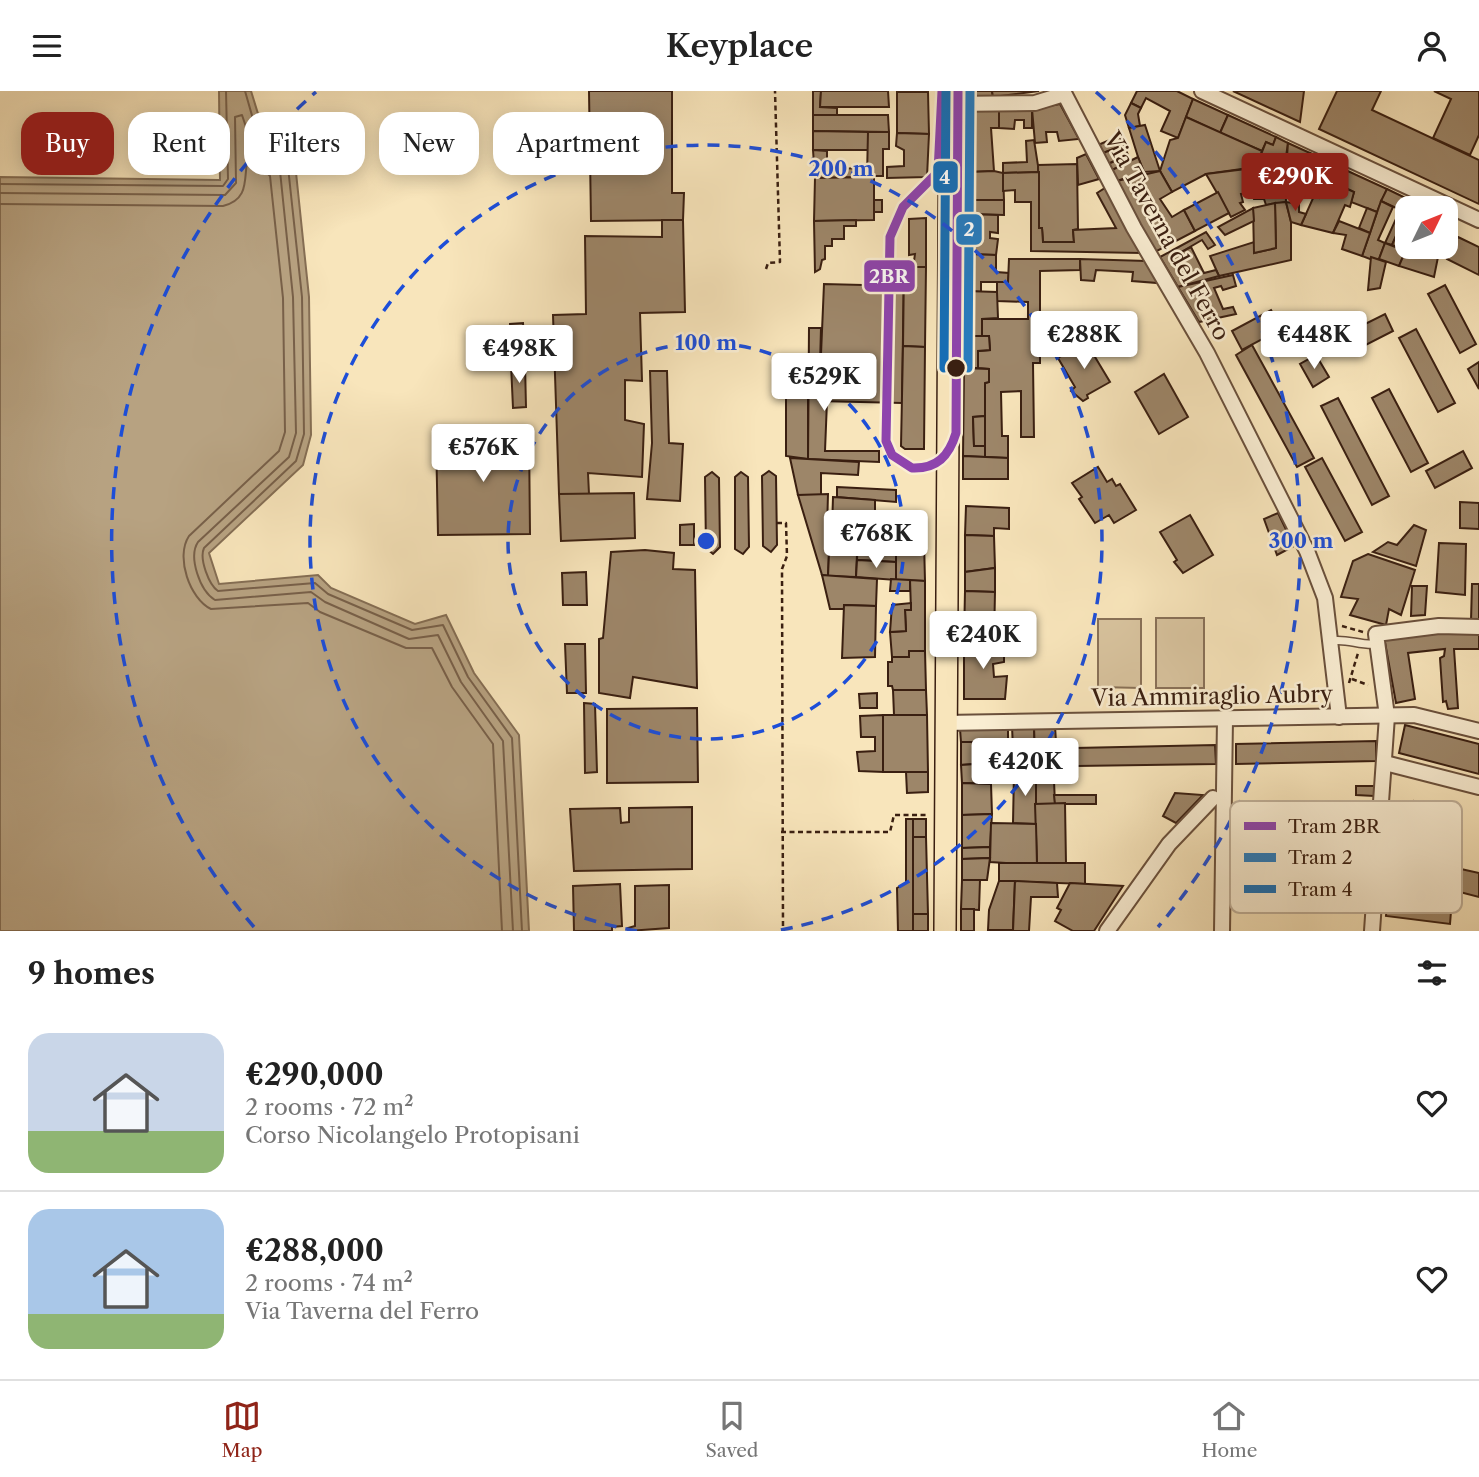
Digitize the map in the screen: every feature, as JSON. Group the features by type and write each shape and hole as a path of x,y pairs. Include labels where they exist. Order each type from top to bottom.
{"main road":[{"path":"945,931 944,723 949,449 950,98"}],"street":[{"path":"1202,91 1479,220"},
{"path":"950,98 1035,103 1064,92"},
{"name":"Via Taverna del Ferro","path":"1064,92 1134,229 1208,353 1291,516 1325,598 1339,717"},
{"path":"1382,801 1387,716 1376,633 1439,626 1479,627"},
{"name":"Via Ammiraglio Aubry","path":"944,723 1414,715 1479,731"},
{"path":"1222,931 1225,719"},
{"path":"1385,763 1479,787"},
{"path":"1107,931 1161,854 1213,798"},
{"path":"1372,931 1373,913"}],"lane":[{"path":"1331,641 1342,639 1361,645 1375,640"}],"path":[{"path":"766,269 768,263 780,262 775,91"},
{"path":"777,523 786,523 787,557 782,569 783,931"},
{"path":"1339,625 1375,640"},
{"path":"1347,689 1361,645"},
{"path":"1345,676 1373,687"},
{"path":"781,832 890,832 894,815 933,815"}],"shaded area":[{"path":"1156,618 1204,618 1204,688 1156,688"},
{"path":"1098,619 1141,619 1141,688 1098,687"}],"water":[{"path":"219,91 251,91 257,112 244,112 244,175 296,175 309,297 311,435 303,465 209,553 219,584 318,575 331,588 415,624 446,615 474,673 519,735 529,931 0,931 0,177 220,180 220,175 230,175 230,112 219,112"}],"building":[{"path":"589,91 672,91 672,193 684,193 683,220 591,221 590,175 664,175 664,112 589,112"},
{"path":"813,91 821,91 820,107 837,108 837,115 813,115"},
{"path":"821,91 888,91 889,107 820,107"},
{"path":"970,91 992,91 993,97 970,109"},
{"path":"992,91 1039,91 993,97"},
{"path":"1137,91 1177,91 1193,99 1178,138 1161,131 1170,111 1146,98 1141,108 1131,103"},
{"path":"1233,91 1304,91 1300,122"},
{"path":"1337,91 1381,91 1372,110 1479,160 1479,204 1319,129"},
{"path":"1434,91 1479,91 1479,135 1470,155 1433,138 1451,99"},
{"path":"897,92 928,92 929,134 897,133"},
{"path":"1193,99 1228,115 1220,133 1186,117"},
{"path":"1131,103 1141,108 1138,114 1140,126 1129,128 1125,115"},
{"path":"1060,104 1079,139 1059,141 1057,132 1046,132 1047,142 1035,143 1032,109"},
{"path":"999,108 999,128 991,128 994,171 970,172 970,109"},
{"path":"999,108 1032,109 1032,128 1024,128 1024,120 1015,120 1014,129 999,128"},
{"path":"813,115 888,115 889,132 813,131"},
{"path":"1228,115 1276,137 1273,145 1266,142 1262,151 1220,133"},
{"path":"1186,117 1262,151 1256,167 1206,174 1172,192 1160,171 1170,140 1178,138"},
{"path":"1145,125 1160,171 1144,172 1138,157 1129,128"},
{"path":"813,131 868,132 868,150 813,150"},
{"path":"868,132 889,132 889,149 883,149 883,176 867,176"},
{"path":"897,133 929,134 927,177 887,178 887,167 904,166 904,150 896,146"},
{"path":"1119,136 1124,145 1103,153 1098,145"},
{"path":"1276,137 1288,143 1285,164 1256,167 1266,142 1273,145"},
{"path":"1034,140 1039,172 1003,173 1003,163 1027,162 1026,141"},
{"path":"1288,143 1310,153 1293,186 1285,183"},
{"path":"1124,145 1128,155 1108,164 1103,153"},
{"path":"813,150 827,151 827,169 868,168 867,177 815,178"},
{"path":"1310,153 1323,159 1308,194 1293,186"},
{"path":"1086,154 1099,179 1078,185 1077,158"},
{"path":"1128,155 1132,162 1112,170 1108,164"},
{"path":"1138,157 1144,172 1117,181 1112,170"},
{"path":"1323,159 1339,167 1333,182 1327,180 1319,198 1308,194"},
{"path":"1077,164 1078,229 1073,230 1074,242 1043,242 1042,228 1039,228 1038,165"},
{"path":"1285,164 1286,202 1266,205 1264,199 1254,199 1253,193 1241,194 1243,202 1240,203 1245,210 1231,217 1206,174"},
{"path":"1339,167 1387,189 1377,212 1351,202 1354,192 1333,182"},
{"path":"1160,171 1172,192 1160,199 1172,217 1184,210 1195,231 1155,252 1117,181"},
{"path":"970,172 1003,173 1004,200 967,200"},
{"path":"1039,172 1039,228 1042,228 1043,242 1074,242 1073,230 1116,228 1097,193 1105,188 1141,253 1031,251 1031,202 1015,202 1015,190 1003,191 1003,173"},
{"path":"874,177 874,220 814,221 815,178"},
{"path":"1327,180 1354,192 1350,207 1345,205 1333,233 1301,225 1314,196 1319,198"},
{"path":"1387,189 1402,196 1395,196 1395,207 1381,201"},
{"path":"1218,192 1229,213 1195,231 1184,210"},
{"path":"874,200 882,200 882,212 874,212"},
{"path":"967,200 1004,200 1004,215 967,214"},
{"path":"1381,201 1393,207 1378,240 1385,243 1379,259 1370,259 1362,256"},
{"path":"1286,202 1291,222 1291,260 1219,276 1210,256 1254,242 1254,253 1276,248 1275,203"},
{"path":"1286,202 1299,204 1299,212 1306,214 1301,225 1291,222"},
{"path":"1275,203 1276,248 1254,253 1253,208"},
{"path":"1253,208 1254,221 1225,235 1218,227"},
{"path":"1367,208 1377,212 1370,233 1359,228"},
{"path":"967,214 998,215 998,233 990,232 990,238 998,239 996,255 967,254"},
{"path":"926,218 926,267 913,268 915,254 909,255 909,219"},
{"path":"662,220 683,220 685,312 640,313 642,381 625,380 625,420 644,424 642,477 588,473 589,494 559,494 553,315 586,314 585,236 662,237"},
{"path":"856,220 856,226 844,226 844,239 832,239 832,246 825,246 825,259 822,260 820,269 815,272 814,221"},
{"path":"1339,221 1370,233 1362,256 1342,249 1346,235 1333,233"},
{"path":"1395,221 1395,239 1392,245 1385,243"},
{"path":"1206,232 1215,245 1208,249 1202,240 1176,255 1173,250"},
{"path":"1458,237 1479,247 1479,275 1447,259 1458,259"},
{"path":"1385,243 1395,247 1395,259 1402,259 1399,266 1379,259"},
{"path":"1191,247 1204,273 1216,270 1219,276 1178,287 1160,257 1173,250 1176,255"},
{"path":"967,254 996,255 996,272 1009,273 1008,282 981,282 981,292 966,291"},
{"path":"1371,257 1386,262 1380,288 1368,290"},
{"path":"1009,259 1080,259 1080,270 1040,271 1040,363 1033,363 1034,437 1021,437 1021,391 1001,392 1002,436 1008,436 1008,458 985,457 985,383 989,382 989,369 978,368 978,351 990,350 989,336 982,336 982,319 1028,319 1028,302 997,301 997,282 1008,282"},
{"path":"1080,259 1147,261 1158,283 1132,281 1133,272 1096,270 1094,281 1081,280"},
{"path":"1402,259 1438,259 1434,277 1399,266"},
{"path":"863,267 904,267 902,403 819,401 824,284 863,285"},
{"path":"904,267 926,267 925,347 903,346"},
{"path":"1233,275 1236,286 1223,290 1221,286 1214,288 1223,309 1233,307 1236,314 1199,322 1178,287"},
{"path":"1445,285 1476,344 1460,353 1428,294"},
{"path":"966,291 997,292 998,318 982,319 982,336 965,336"},
{"path":"1271,310 1281,329 1242,350 1232,331"},
{"path":"1385,314 1393,331 1356,350 1347,333"},
{"path":"523,323 525,352 511,352 510,324"},
{"path":"809,328 821,328 819,401 827,401 825,451 879,451 879,462 808,459"},
{"path":"1416,329 1455,403 1438,412 1399,338"},
{"path":"965,336 989,336 990,350 978,351 978,368 964,368"},
{"path":"1086,342 1110,382 1087,395 1088,398 1083,401 1071,391 1075,387 1058,358"},
{"path":"1252,345 1314,458 1297,467 1236,355"},
{"path":"903,346 925,347 924,449 905,449 901,446"},
{"path":"1316,355 1329,377 1313,387 1300,364"},
{"path":"1479,362 1479,389 1468,369"},
{"path":"511,364 525,364 526,407 513,408"},
{"path":"786,365 808,366 808,459 786,456"},
{"path":"964,368 989,369 989,382 985,383 985,416 973,417 974,446 985,446 985,457 963,456"},
{"path":"650,371 667,371 669,443 683,444 680,501 647,499 652,443"},
{"path":"1164,374 1188,417 1159,434 1135,392"},
{"path":"1389,389 1428,463 1411,472 1372,398"},
{"path":"1338,398 1389,496 1372,505 1321,406"},
{"path":"985,416 985,446 974,446 973,417"},
{"path":"529,434 530,534 438,535 436,435"},
{"path":"1463,451 1472,468 1435,488 1426,471"},
{"path":"963,456 1008,458 1008,479 963,479"},
{"path":"790,458 859,462 858,475 821,473 821,495 798,495"},
{"path":"1322,458 1362,532 1345,541 1305,467"},
{"path":"1098,467 1107,482 1112,479 1116,486 1120,484 1136,510 1114,523 1109,515 1095,523 1072,483"},
{"path":"769,471 776,476 777,545 771,552 763,546 762,476"},
{"path":"712,472 719,478 720,547 713,554 706,548 705,477"},
{"path":"741,472 748,477 749,547 743,554 735,549 735,477"},
{"path":"837,487 896,490 896,502 837,497"},
{"path":"634,493 635,538 561,541 559,494"},
{"path":"828,494 828,576 822,575 798,495"},
{"path":"833,497 875,500 875,534 832,530"},
{"path":"1460,502 1479,503 1479,529 1460,528"},
{"path":"966,506 1009,508 1009,529 994,528 994,536 965,535"},
{"path":"1278,513 1294,546 1277,555 1264,519"},
{"path":"1190,515 1213,555 1183,573 1174,562 1177,560 1160,532"},
{"path":"694,524 694,545 680,545 680,525"},
{"path":"1414,525 1426,530 1416,566 1373,552 1388,542 1397,545"},
{"path":"830,530 858,532 856,577 828,576"},
{"path":"858,532 875,534 874,539 896,540 896,562 857,560"},
{"path":"965,535 994,536 995,568 965,572"},
{"path":"896,540 924,541 925,581 896,580"},
{"path":"1439,543 1466,544 1465,595 1436,592"},
{"path":"645,550 674,553 673,569 695,570 697,688 633,677 630,698 599,693 599,639 603,638 611,552"},
{"path":"1368,554 1415,570 1401,615 1389,609 1386,625 1350,615 1358,599 1341,597 1353,561"},
{"path":"857,560 896,562 896,580 856,577"},
{"path":"995,568 995,592 965,591 965,572"},
{"path":"586,572 587,605 563,605 562,573"},
{"path":"822,575 877,579 876,606 844,605 844,609 830,609"},
{"path":"891,579 910,580 910,591 890,591"},
{"path":"910,580 925,581 925,651 909,651 909,657 892,657 890,632 906,631 905,610 911,610"},
{"path":"1472,584 1479,584 1479,622 1471,621"},
{"path":"1412,586 1427,586 1425,615 1411,616"},
{"path":"965,591 995,592 994,640 964,640"},
{"path":"911,603 911,610 905,610 906,631 890,632 892,605"},
{"path":"844,605 876,606 875,657 842,658"},
{"path":"1479,630 1479,649 1454,649 1458,708 1448,709 1446,701 1443,702 1440,658 1444,656 1445,649 1408,653 1415,699 1396,703 1384,637"},
{"path":"990,639 991,651 1004,651 1004,662 993,664 994,677 1007,676 1005,699 964,699 964,640"},
{"path":"565,644 585,644 586,693 567,693"},
{"path":"909,651 925,651 926,690 893,690 892,686 888,686 888,662 892,662 892,657 909,657"},
{"path":"893,690 926,690 927,715 894,715"},
{"path":"877,693 877,708 860,708 859,694"},
{"path":"584,703 595,704 597,772 585,773"},
{"path":"697,708 698,782 607,783 607,709"},
{"path":"883,715 883,772 859,771 857,752 875,751 875,737 861,737 860,716"},
{"path":"883,715 927,715 928,772 883,772"},
{"path":"1405,725 1479,744 1479,774 1399,753"},
{"path":"1012,726 1034,726 1036,772 1014,772"},
{"path":"1034,726 1055,726 1057,758 1035,759"},
{"path":"960,729 1008,729 1008,753 990,753 991,774 975,774 975,742 961,742"},
{"path":"1376,741 1376,761 1236,764 1236,744"},
{"path":"961,742 975,742 975,764 961,765"},
{"path":"1215,745 1216,764 1076,766 1075,748"},
{"path":"1053,758 1055,804 1035,804 1035,759"},
{"path":"975,764 975,774 991,774 991,784 962,783 961,765"},
{"path":"906,772 928,772 928,792 907,793"},
{"path":"1014,772 1036,772 1036,824 1013,823"},
{"path":"962,783 991,784 992,814 962,815"},
{"path":"1356,786 1375,786 1374,796 1356,795"},
{"path":"1175,793 1203,795 1176,823 1163,816"},
{"path":"1054,795 1096,795 1096,804 1055,804"},
{"path":"1065,803 1066,864 1037,865 1035,804"},
{"path":"692,807 692,869 574,871 570,809 620,808 621,823 629,822 629,808"},
{"path":"992,814 990,847 962,848 962,815"},
{"path":"906,819 913,819 913,931 898,931 897,888 906,883"},
{"path":"913,819 926,819 926,837 913,837"},
{"path":"991,823 1036,824 1037,865 990,862"},
{"path":"913,837 926,837 928,914 913,914"},
{"path":"990,847 990,858 962,859 962,848"},
{"path":"990,858 987,880 962,880 962,859"},
{"path":"999,863 1085,863 1085,884 999,881"},
{"path":"1462,869 1479,873 1479,897 1462,893"},
{"path":"962,880 980,880 979,910 961,909"},
{"path":"999,881 1015,881 1013,930 988,930 989,910"},
{"path":"1015,881 1057,883 1058,897 1031,897 1029,931 1013,931"},
{"path":"1070,883 1123,886 1094,931 1073,931 1055,921 1061,910 1057,908"},
{"path":"620,884 622,926 612,927 612,931 574,931 573,886"},
{"path":"669,885 669,928 628,931 628,928 635,926 635,886"},
{"path":"961,909 974,909 974,931 961,931"},
{"path":"1386,913 1451,913 1450,924 1386,916"},
{"path":"913,914 928,914 928,931 913,931"}],"tram line":[{"name":"2BR","path":"942,91 938,172 903,207 890,237 886,441 892,455 912,468 928,466 941,459 950,448 956,433 958,91"},
{"name":"4","path":"944,368 946,91"},
{"name":"2","path":"968,368 970,91"}]}
